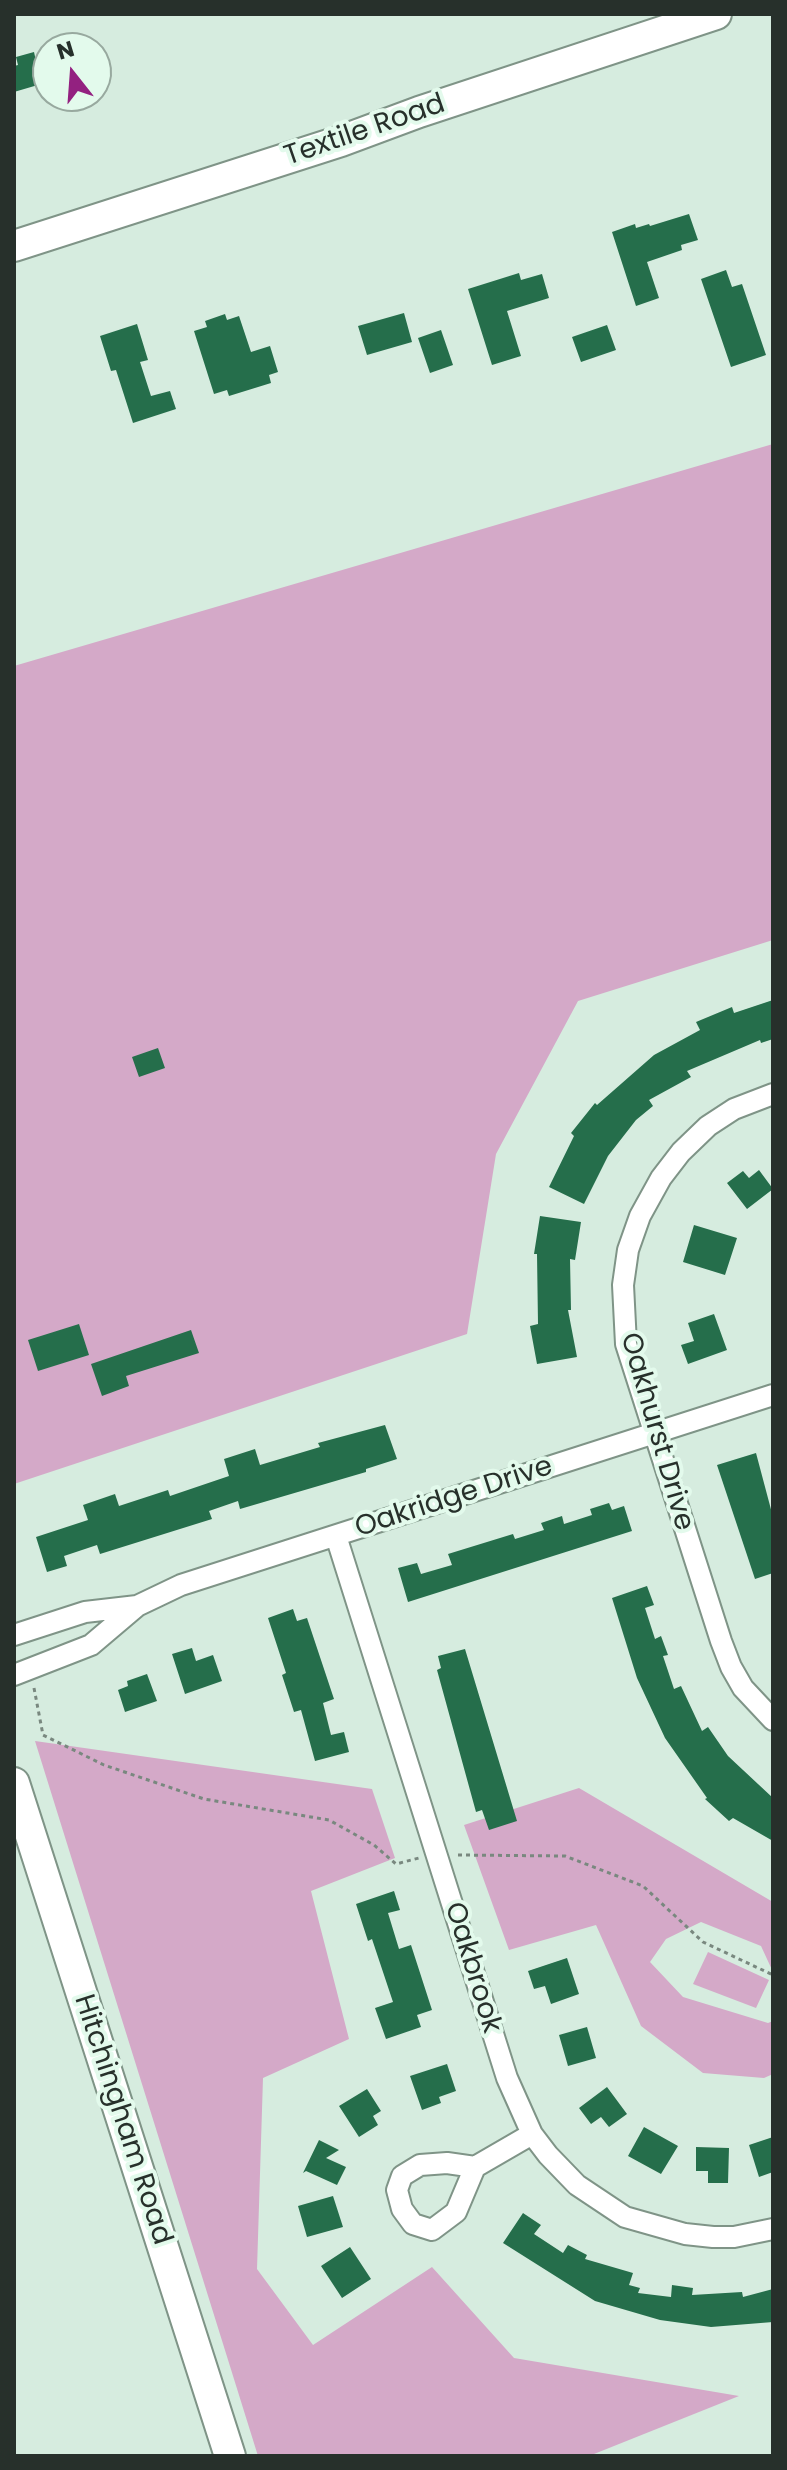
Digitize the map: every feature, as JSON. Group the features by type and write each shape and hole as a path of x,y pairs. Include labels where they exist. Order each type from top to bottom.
{"main road":[{"name":"Textile Road","path":"14,246 341,141 419,112 716,14"},
{"name":"Hitchingham Road","path":"14,1783 230,2456"}],"street":[{"name":"Oakhurst Drive","path":"773,1094 734,1109 708,1126 674,1161 640,1216 628,1250 623,1285 626,1344 731,1667 743,1688 773,1720"},
{"name":"Oakridge Drive","path":"14,1675 91,1645 137,1606 181,1585 773,1395"},
{"name":"Oakbrook","path":"336,1536 507,2078 532,2134 577,2185 625,2217 685,2234 713,2237 734,2237 773,2229"},
{"name":"Oakridge Drive","path":"14,1635 85,1612 137,1606"},
{"path":"475,2167 532,2134"}],"shaded area":[{"path":"773,444 773,940 578,1001 496,1154 467,1334 14,1484 14,666"},
{"path":"35,1741 372,1789 395,1858 311,1891 349,2039 263,2078 257,2269 313,2345 432,2267 514,2358 739,2396 589,2456 258,2456"},
{"path":"579,1788 773,1902 773,1972 761,1946 701,1922 666,1939 650,1962 683,1997 768,2023 773,2021 773,2074 764,2078 703,2073 641,2026 596,1925 509,1950 464,1825"},
{"path":"708,1952 769,1980 756,2008 693,1984"}],"building":[{"path":"32,53 32,87 14,92 14,66 18,65 16,57"},
{"path":"689,214 698,240 681,245 682,250 647,262 659,298 636,306 612,232 635,224 636,228 650,226"},
{"path":"726,270 732,287 742,284 766,355 731,367 701,279"},
{"path":"519,273 521,280 542,274 549,298 507,311 521,356 492,365 468,289"},
{"path":"404,313 412,342 367,355 358,326"},
{"path":"225,314 227,320 239,316 251,352 270,346 278,372 269,375 271,383 229,396 227,390 214,394 194,331 207,327 205,321"},
{"path":"137,324 148,360 140,362 151,396 170,391 176,409 133,423 116,370 111,371 100,336"},
{"path":"607,325 616,350 581,362 572,337"},
{"path":"441,330 453,365 430,373 418,338"},
{"path":"773,1000 773,1039 761,1043 760,1040 687,1071 691,1077 649,1100 653,1106 636,1120 608,1156 584,1204 549,1187 574,1136 571,1133 595,1103 597,1105 654,1055 700,1030 696,1022 732,1007 734,1013"},
{"path":"158,1048 165,1068 139,1077 132,1057"},
{"path":"759,1170 773,1189 747,1209 727,1183 743,1171 749,1178"},
{"path":"540,1216 581,1222 575,1260 570,1259 571,1310 568,1310 577,1357 537,1364 530,1326 538,1324 537,1254 534,1254"},
{"path":"694,1225 737,1238 725,1275 683,1262"},
{"path":"714,1314 727,1350 688,1364 681,1345 694,1341 688,1323"},
{"path":"79,1324 89,1355 38,1371 28,1340"},
{"path":"191,1330 199,1353 126,1376 129,1386 102,1396 91,1364"},
{"path":"385,1425 397,1459 366,1469 366,1472 240,1509 238,1501 209,1511 212,1519 100,1554 97,1545 64,1556 67,1566 47,1572 36,1537 88,1520 83,1505 115,1494 119,1506 168,1490 170,1496 229,1476 224,1459 255,1449 260,1465 320,1447 318,1443"},
{"path":"756,1453 773,1517 773,1573 755,1579 717,1465"},
{"path":"609,1503 612,1510 624,1506 632,1531 408,1602 398,1568 417,1563 421,1574 452,1565 448,1554 513,1534 515,1539 544,1530 541,1523 562,1516 564,1524 592,1515 590,1509"},
{"path":"647,1586 654,1605 645,1608 655,1639 661,1636 668,1655 663,1656 674,1689 681,1686 702,1731 708,1727 728,1756 773,1798 773,1841 733,1818 729,1821 705,1799 665,1738 637,1678 612,1598"},
{"path":"293,1609 297,1621 307,1618 334,1699 323,1703 331,1735 344,1732 349,1752 315,1761 301,1710 294,1712 282,1675 286,1673 268,1618"},
{"path":"192,1648 196,1661 213,1655 222,1681 185,1694 172,1654"},
{"path":"465,1649 517,1821 489,1830 482,1810 476,1812 437,1670 441,1668 438,1656"},
{"path":"147,1674 157,1701 125,1712 118,1690 128,1686 127,1681"},
{"path":"394,1891 400,1910 388,1913 399,1949 411,1945 432,2010 417,2015 421,2027 386,2039 375,2008 393,2002 372,1939 368,1941 356,1904"},
{"path":"567,1958 579,1994 551,2004 545,1986 534,1989 528,1971"},
{"path":"587,2027 596,2058 568,2066 559,2035"},
{"path":"447,2064 456,2091 439,2097 441,2103 422,2110 410,2076"},
{"path":"607,2087 627,2114 609,2127 601,2117 591,2124 579,2108"},
{"path":"367,2089 381,2111 373,2116 378,2125 359,2137 339,2106"},
{"path":"644,2127 678,2146 661,2174 628,2156"},
{"path":"773,2137 773,2172 759,2177 749,2145"},
{"path":"319,2140 339,2150 326,2158 346,2167 337,2185 306,2171 303,2173"},
{"path":"696,2147 729,2148 728,2183 708,2183 708,2171 696,2171"},
{"path":"333,2196 343,2227 307,2237 298,2206"},
{"path":"523,2213 541,2225 534,2234 563,2253 568,2245 587,2255 585,2259 633,2273 629,2285 640,2288 638,2293 671,2297 672,2285 693,2288 692,2295 742,2292 743,2297 773,2289 773,2322 711,2327 660,2320 595,2301 503,2243"},
{"path":"350,2247 371,2279 342,2298 321,2266"}]}
